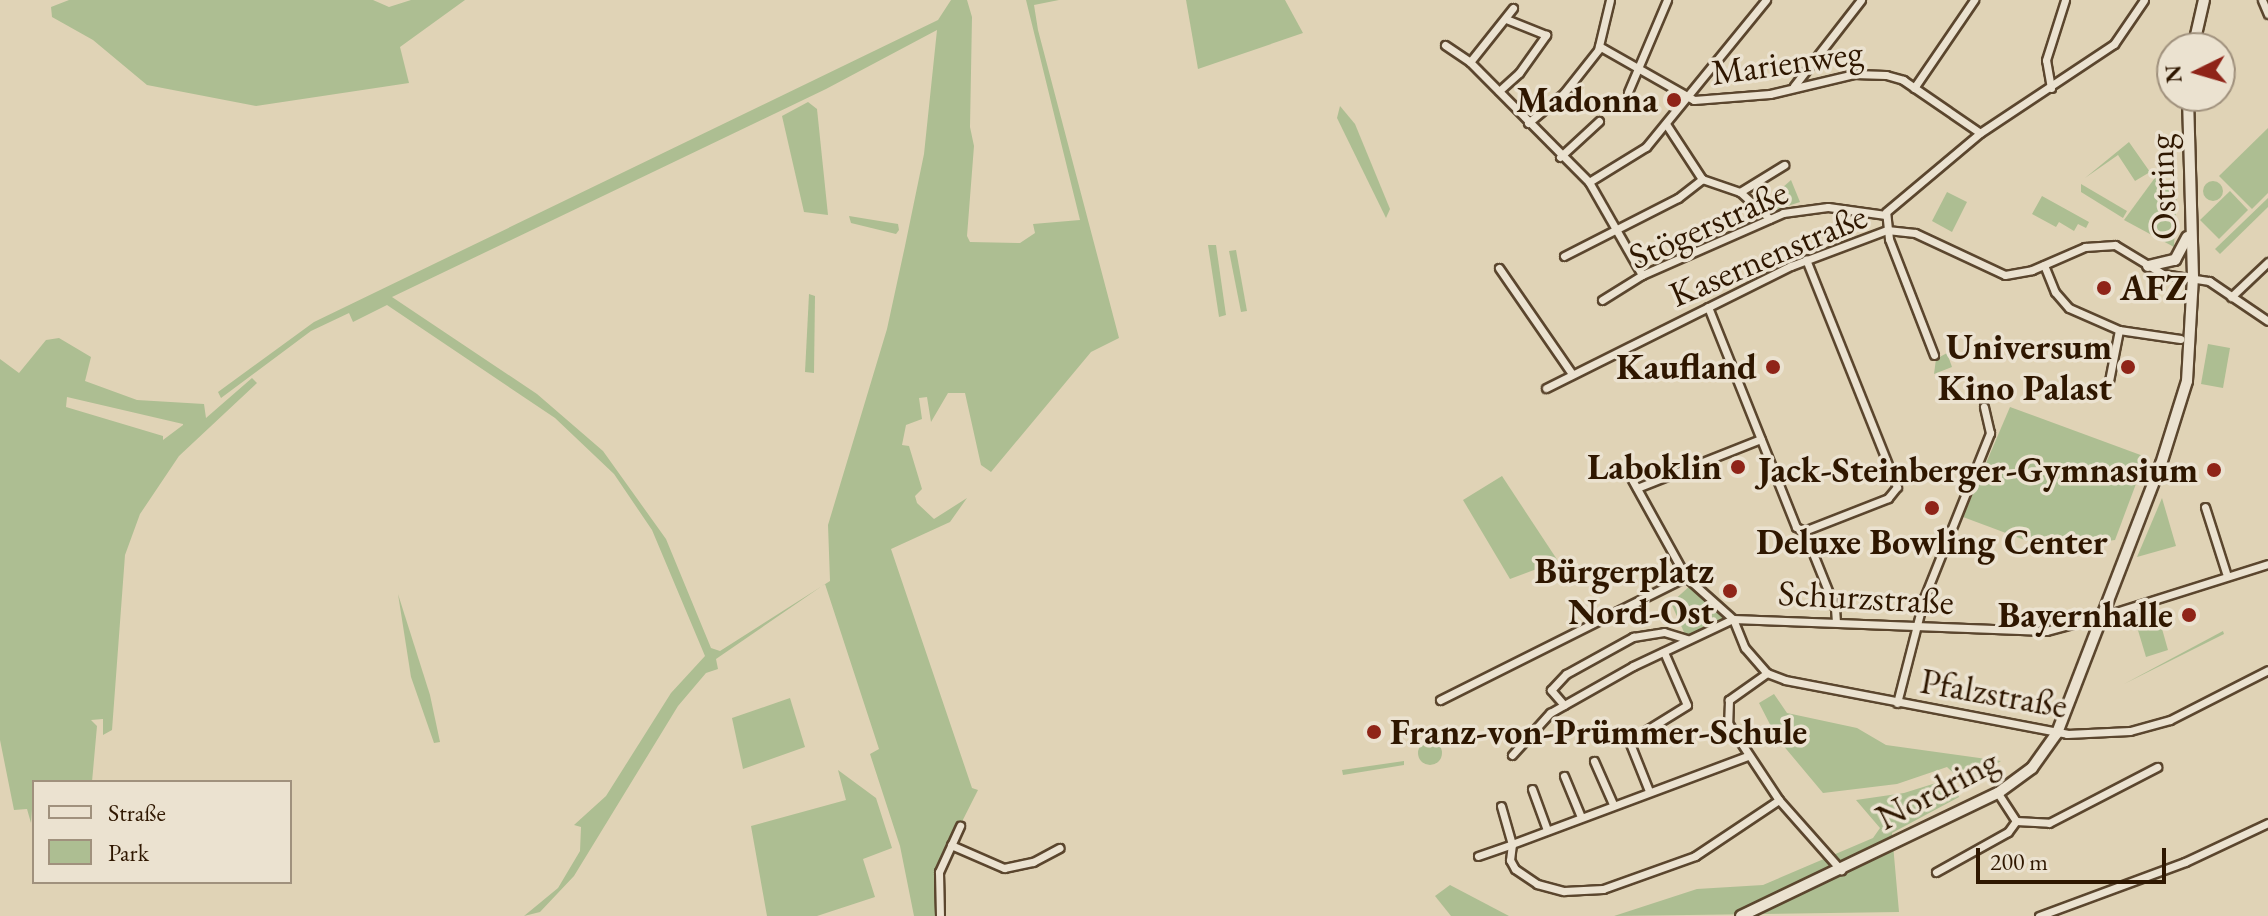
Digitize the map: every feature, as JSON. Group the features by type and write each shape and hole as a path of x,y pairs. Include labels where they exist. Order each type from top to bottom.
{"main road":[{"path":"2197,32 2204,0"},
{"name":"Ostring","path":"2188,112 2193,277"},
{"path":"2148,266 2175,260 2190,227"},
{"name":"Nordring","path":"1741,916 1998,793 2032,768 2057,733 2184,392 2193,277"}],"street":[{"path":"1528,123 1564,93 1599,46 1610,0"},
{"path":"1628,92 1667,0"},
{"path":"1589,182 1646,147 1766,0"},
{"path":"1793,87 1861,0"},
{"path":"1974,0 1914,88 1980,133"},
{"path":"2051,88 2046,60 2065,0"},
{"path":"1934,355 1887,230 1885,215 1911,186 1980,133 2114,44 2144,0"},
{"path":"2262,0 2268,14"},
{"path":"1470,62 1513,8"},
{"path":"1499,91 1519,73 1546,35 1506,19"},
{"path":"1445,45 1470,62 1560,157 1589,182 1614,231 1642,275"},
{"name":"Marienweg","path":"1599,46 1687,99 1752,96 1854,74 1900,78 1914,88"},
{"path":"1560,157 1599,121"},
{"path":"1666,124 1702,179 1740,192 1770,219"},
{"path":"1740,192 1784,165"},
{"path":"1564,256 1678,198 1702,179"},
{"name":"Stögerstraße","path":"1602,300 1642,275 1770,219 1814,207 1885,215"},
{"name":"Kasernenstraße","path":"1546,388 1806,259 1887,230 1915,233 2005,275 2044,265 2100,244 2122,248 2163,274 2209,281 2268,321"},
{"path":"1804,531 1888,498 1897,487 1806,259"},
{"path":"2231,297 2268,262"},
{"path":"2044,265 2055,292 2069,308 2119,330 2180,339"},
{"path":"1499,268 1572,374"},
{"path":"1708,307 1796,527 1804,531 1836,621"},
{"path":"2109,381 2119,330"},
{"path":"1897,703 1924,598 1990,433 1984,407"},
{"path":"1637,488 1761,439"},
{"path":"1619,471 1630,476 1686,577 1733,619 1735,633 1767,673 1738,691 1726,711 1747,756 1779,800 1841,870"},
{"path":"2205,507 2226,573"},
{"path":"2103,616 2226,573 2268,564"},
{"path":"1440,700 1686,577"},
{"path":"1512,755 1564,705 1687,639 1733,619"},
{"name":"Schurzstraße","path":"1733,619 2046,631 2091,619"},
{"path":"1564,705 1551,690 1556,684 1620,644 1650,632 1687,639"},
{"path":"1649,791 1629,741 1687,705 1664,652"},
{"name":"Pfalzstraße","path":"1767,673 1897,703 2057,733 2109,733 2159,723 2201,707 2268,670"},
{"path":"1478,856 1747,756"},
{"path":"1594,761 1613,804"},
{"path":"2016,821 2049,823 2157,767"},
{"path":"1564,776 1581,817"},
{"path":"1532,789 1547,830"},
{"path":"1998,793 2016,821"},
{"path":"1501,806 1512,844 1510,860 1515,869 1537,884 1564,891 1603,889 1695,856 1779,800"},
{"path":"1936,872 2000,839 2016,821"},
{"path":"2039,916 2185,862 2268,823"},
{"path":"940,916 939,872 960,826"},
{"path":"951,845 1004,868 1033,862 1059,848"}],"green space":[{"path":"69,0 373,0 389,7 411,0 465,0 400,47 409,83 256,106 147,85 93,40 52,17 51,7"},
{"path":"951,0 967,0 972,17 970,127 974,146 967,236 970,242 1020,243 1035,233 1033,224 1080,220 1026,0 1059,0 1034,5 1038,30 1119,338 1091,352 991,472 981,465 965,393 948,393 931,422 927,397 919,398 922,419 906,425 902,445 909,446 922,489 915,496 917,503 934,519 967,498 950,522 891,549 972,788 978,790 935,875 938,916 914,916 900,846 870,754 879,749 825,584 830,581 828,525 887,329 924,154 937,30 826,89 392,297 537,394 603,451 666,539 711,648 720,651 821,586 716,659 718,669 706,673 678,706 574,876 540,912 524,916 558,888 580,851 581,827 574,825 606,796 671,693 705,656 652,530 614,474 555,418 387,305 353,322 349,313 311,331 221,398 218,392 314,322 938,20"},
{"path":"1186,0 1285,0 1303,33 1198,69"},
{"path":"808,102 817,109 828,215 804,212 782,116"},
{"path":"1340,106 1355,124 1390,209 1386,218 1337,118"},
{"path":"2268,128 2268,193 2252,209 2219,176"},
{"path":"2129,142 2150,172 2135,181 2118,155 2085,178"},
{"path":"2157,175 2177,191 2174,247 2124,220"},
{"path":"1791,180 1800,202 1773,211 1766,202"},
{"path":"2213,181 2220,184 2223,191 2220,198 2213,201 2206,198 2203,191 2206,184"},
{"path":"2081,184 2127,211 2123,218 2081,192"},
{"path":"2230,191 2248,210 2219,239 2200,220"},
{"path":"1947,192 1967,202 1952,232 1932,221"},
{"path":"2042,196 2089,222 2086,228 2078,224 2074,231 2059,222 2056,227 2032,214"},
{"path":"2268,198 2268,207 2220,254 2215,249"},
{"path":"849,216 898,224 899,230 896,234 851,223"},
{"path":"1208,245 1216,245 1226,315 1219,317"},
{"path":"1236,250 1247,311 1241,312 1229,251"},
{"path":"809,294 815,296 814,373 805,372"},
{"path":"59,338 91,357 85,381 137,400 204,404 206,418 252,378 257,383 179,456 140,514 125,555 112,730 103,735 103,719 91,720 97,726 92,780 32,780 31,823 27,809 14,810 0,740 0,359 19,373 46,340","holes":["67,397 183,425 163,440 163,436 66,407"]},
{"path":"2208,344 2230,348 2223,388 2201,384"},
{"path":"1947,353 1952,367 1934,374 1936,359"},
{"path":"2010,407 2146,457 2115,540 2049,549 1963,517"},
{"path":"1502,476 1558,561 1510,579 1463,500"},
{"path":"2162,498 2176,546 2137,557"},
{"path":"1692,584 1733,619 1687,639 1671,603"},
{"path":"398,594 430,695 440,742 434,743 411,677"},
{"path":"2157,611 2168,650 2146,657 2134,617"},
{"path":"2223,631 2224,634 2124,684"},
{"path":"1774,694 1787,713 1857,728 1886,745 2001,761 1965,784 1947,767 1897,784 1823,793 1777,738 1759,703"},
{"path":"790,698 805,747 743,769 732,718"},
{"path":"1430,741 1438,745 1442,753 1438,761 1430,765 1422,761 1418,753 1422,745"},
{"path":"1404,761 1404,765 1343,775 1342,770"},
{"path":"838,770 876,798 892,848 863,859 875,897 817,916 767,916 751,826 846,800"},
{"path":"1952,778 1959,797 1892,833 1899,912 1614,916 1697,889 1763,885 1873,838 1880,828 1856,800 1904,793"},
{"path":"1450,885 1509,916 1451,916 1435,896"}],"place":[{"name":"Madonna","path":"1674,100"},
{"name":"AFZ","path":"2104,288"},
{"name":"Kaufland","path":"1773,367"},
{"name":"Universum Kino Palast","path":"2128,367"},
{"name":"Laboklin","path":"1738,467"},
{"name":"Jack-Steinberger-Gymnasium","path":"2214,470"},
{"name":"Deluxe Bowling Center","path":"1932,508"},
{"name":"Bürgerplatz Nord-Ost","path":"1730,591"},
{"name":"Bayernhalle","path":"2189,615"},
{"name":"Franz-von-Prümmer-Schule","path":"1374,732"}]}
